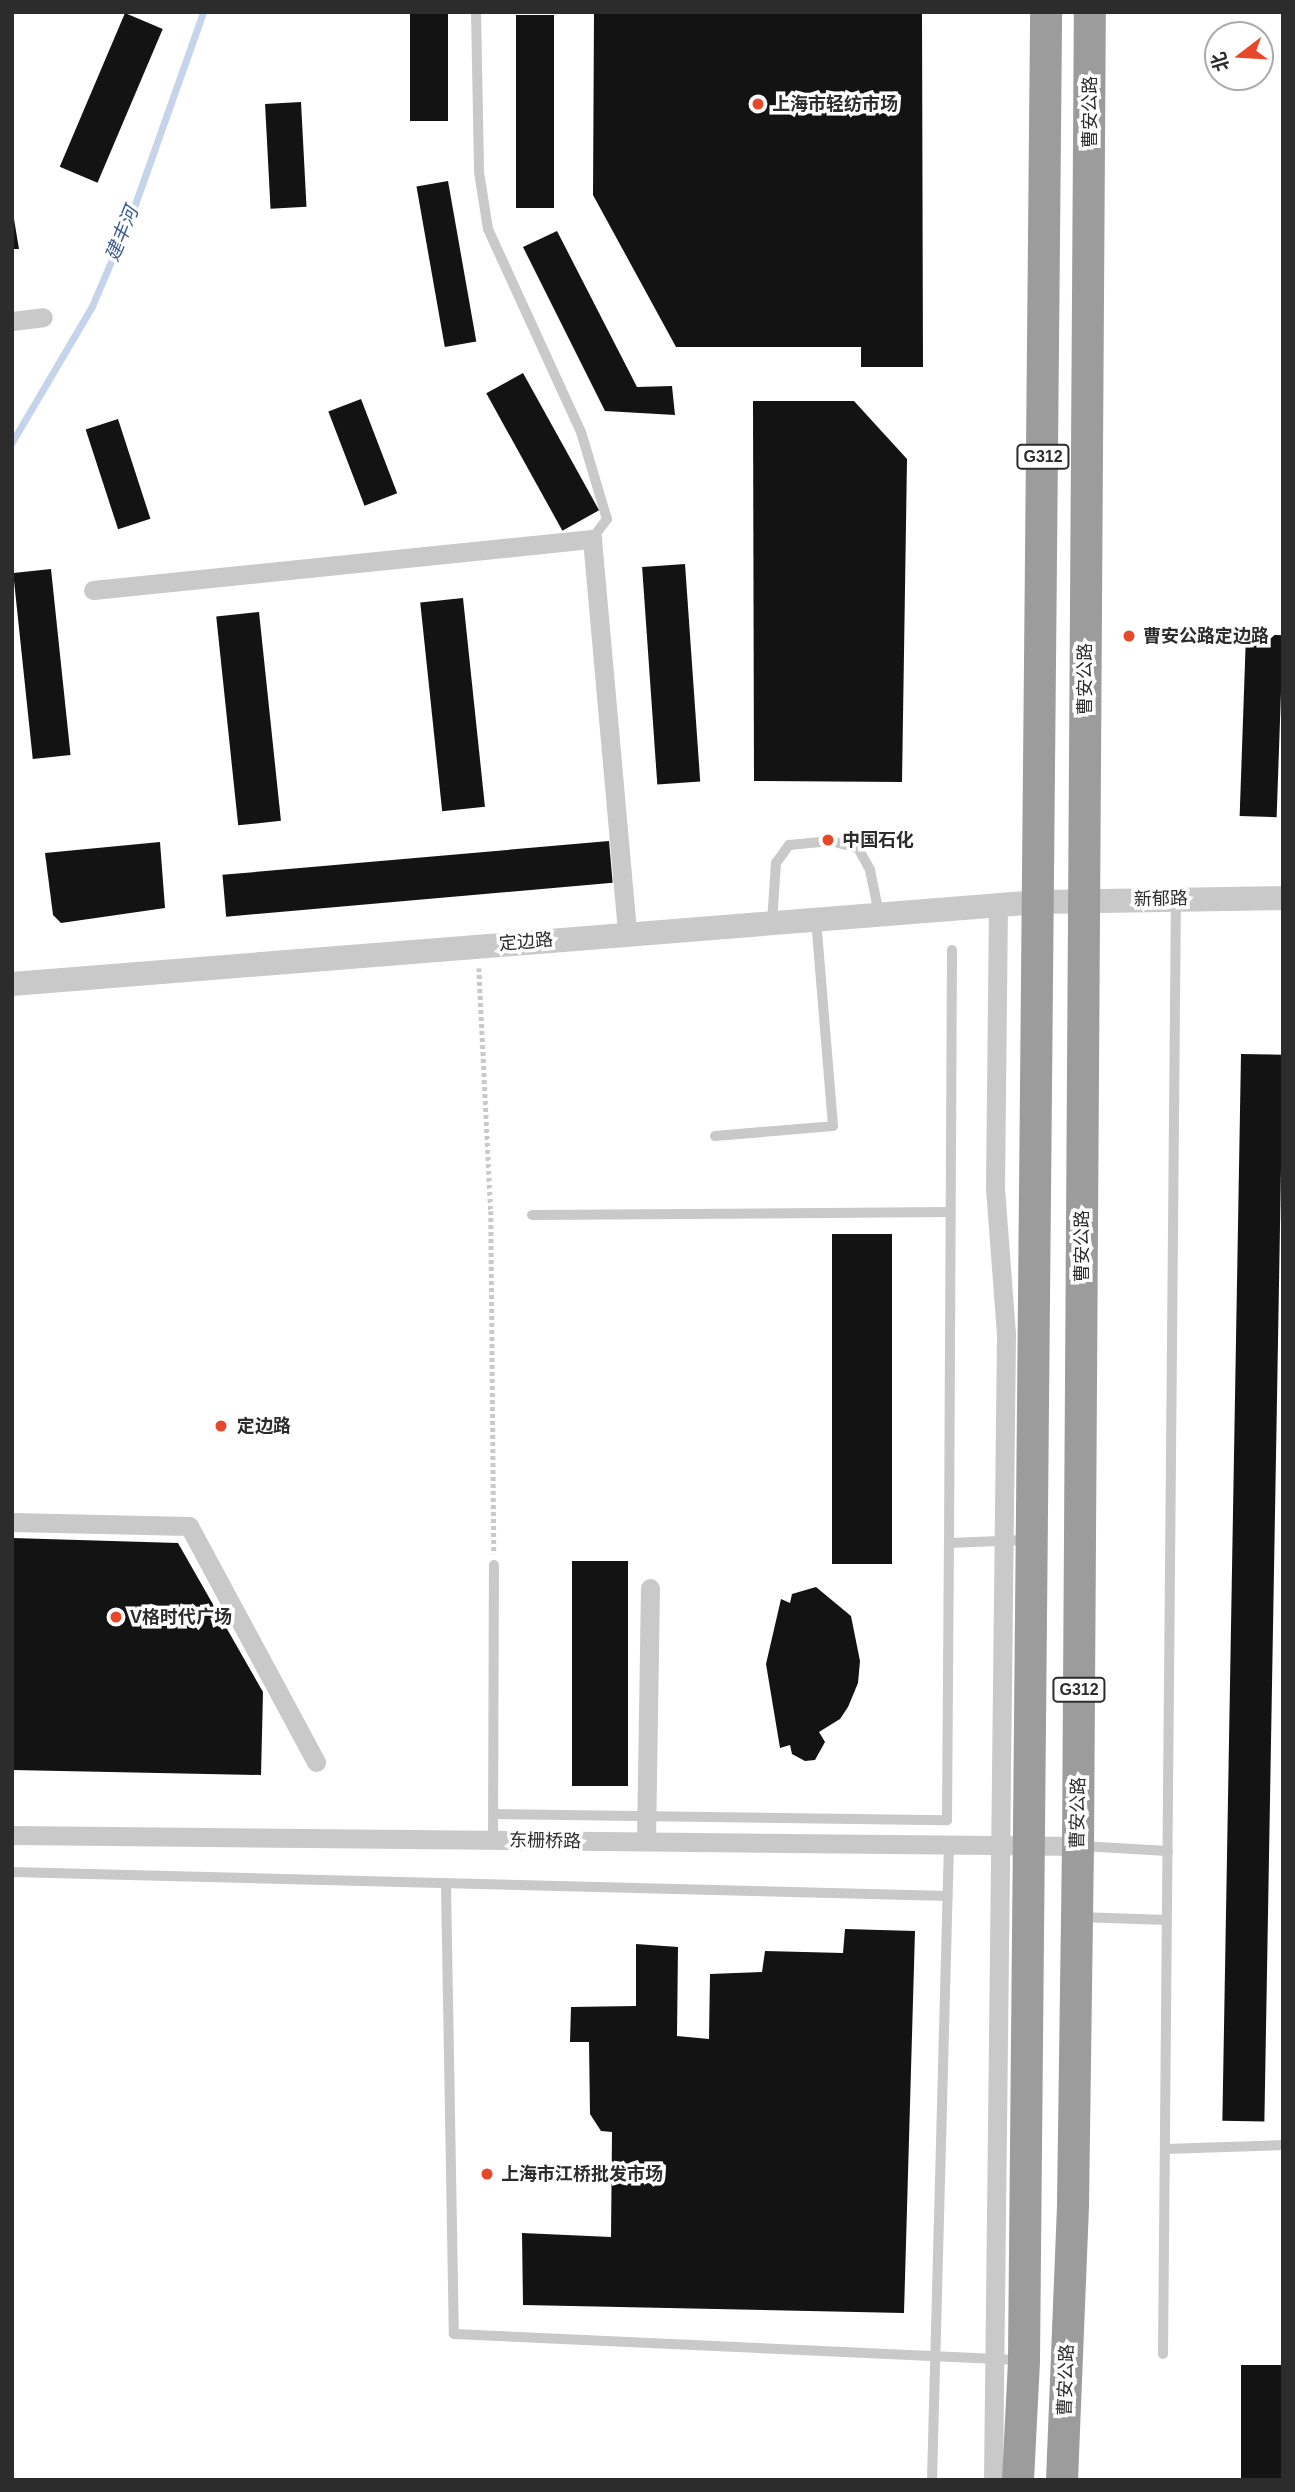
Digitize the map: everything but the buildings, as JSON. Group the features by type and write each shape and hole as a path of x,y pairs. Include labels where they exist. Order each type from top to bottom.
{"highway":[{"name":"G312","path":"1018,2480 1010,2359 1017,1540 1039,902 1046,12"},
{"name":"曹安公路","path":"1062,2480 1073,2204 1075,1917 1079,1846 1090,12"}],"street":[{"path":"12,321 43,317"},
{"path":"93,590 592,539 627,934"},
{"name":"新郁路","path":"1039,902 1283,898"},
{"name":"定边路","path":"12,984 1039,902"},
{"path":"998,905 995,1189 1017,1540"},
{"path":"12,1522 189,1527 316,1762"},
{"path":"646,1842 650,1588"},
{"name":"东栅桥路","path":"12,1835 1079,1846"},
{"path":"993,2480 1010,2359"}],"lane":[{"path":"476,12 479,172 488,229 581,432 607,519 592,539"},
{"path":"772,923 776,863 789,845 831,841 858,848 870,870 879,914"},
{"path":"1163,2354 1176,899"},
{"path":"715,1136 833,1126 816,919"},
{"path":"494,1814 947,1820 951,950"},
{"path":"532,1215 949,1212"},
{"path":"948,1542 1017,1540"},
{"path":"493,1840 494,1565"},
{"path":"932,2480 938,2353 949,1845"},
{"path":"1079,1846 1168,1850"},
{"path":"12,1872 948,1896"},
{"path":"446,1885 454,2334 938,2353 1010,2359"},
{"path":"1075,1917 1167,1920"},
{"path":"1165,2149 1283,2145"}],"path":[{"path":"478,946 491,1211 494,1565"}],"waterway":[{"name":"建丰河","path":"12,442 92,306 133,210 203,12"}],"place":[{"name":"上海市轻纺市场","path":"758,104"},
{"name":"曹安公路定边路","path":"1129,636"},
{"name":"中国石化","path":"828,840"},
{"name":"定边路","path":"221,1426"},
{"name":"V格时代广场","path":"116,1617"},
{"name":"上海市江桥批发市场","path":"487,2174"}]}
